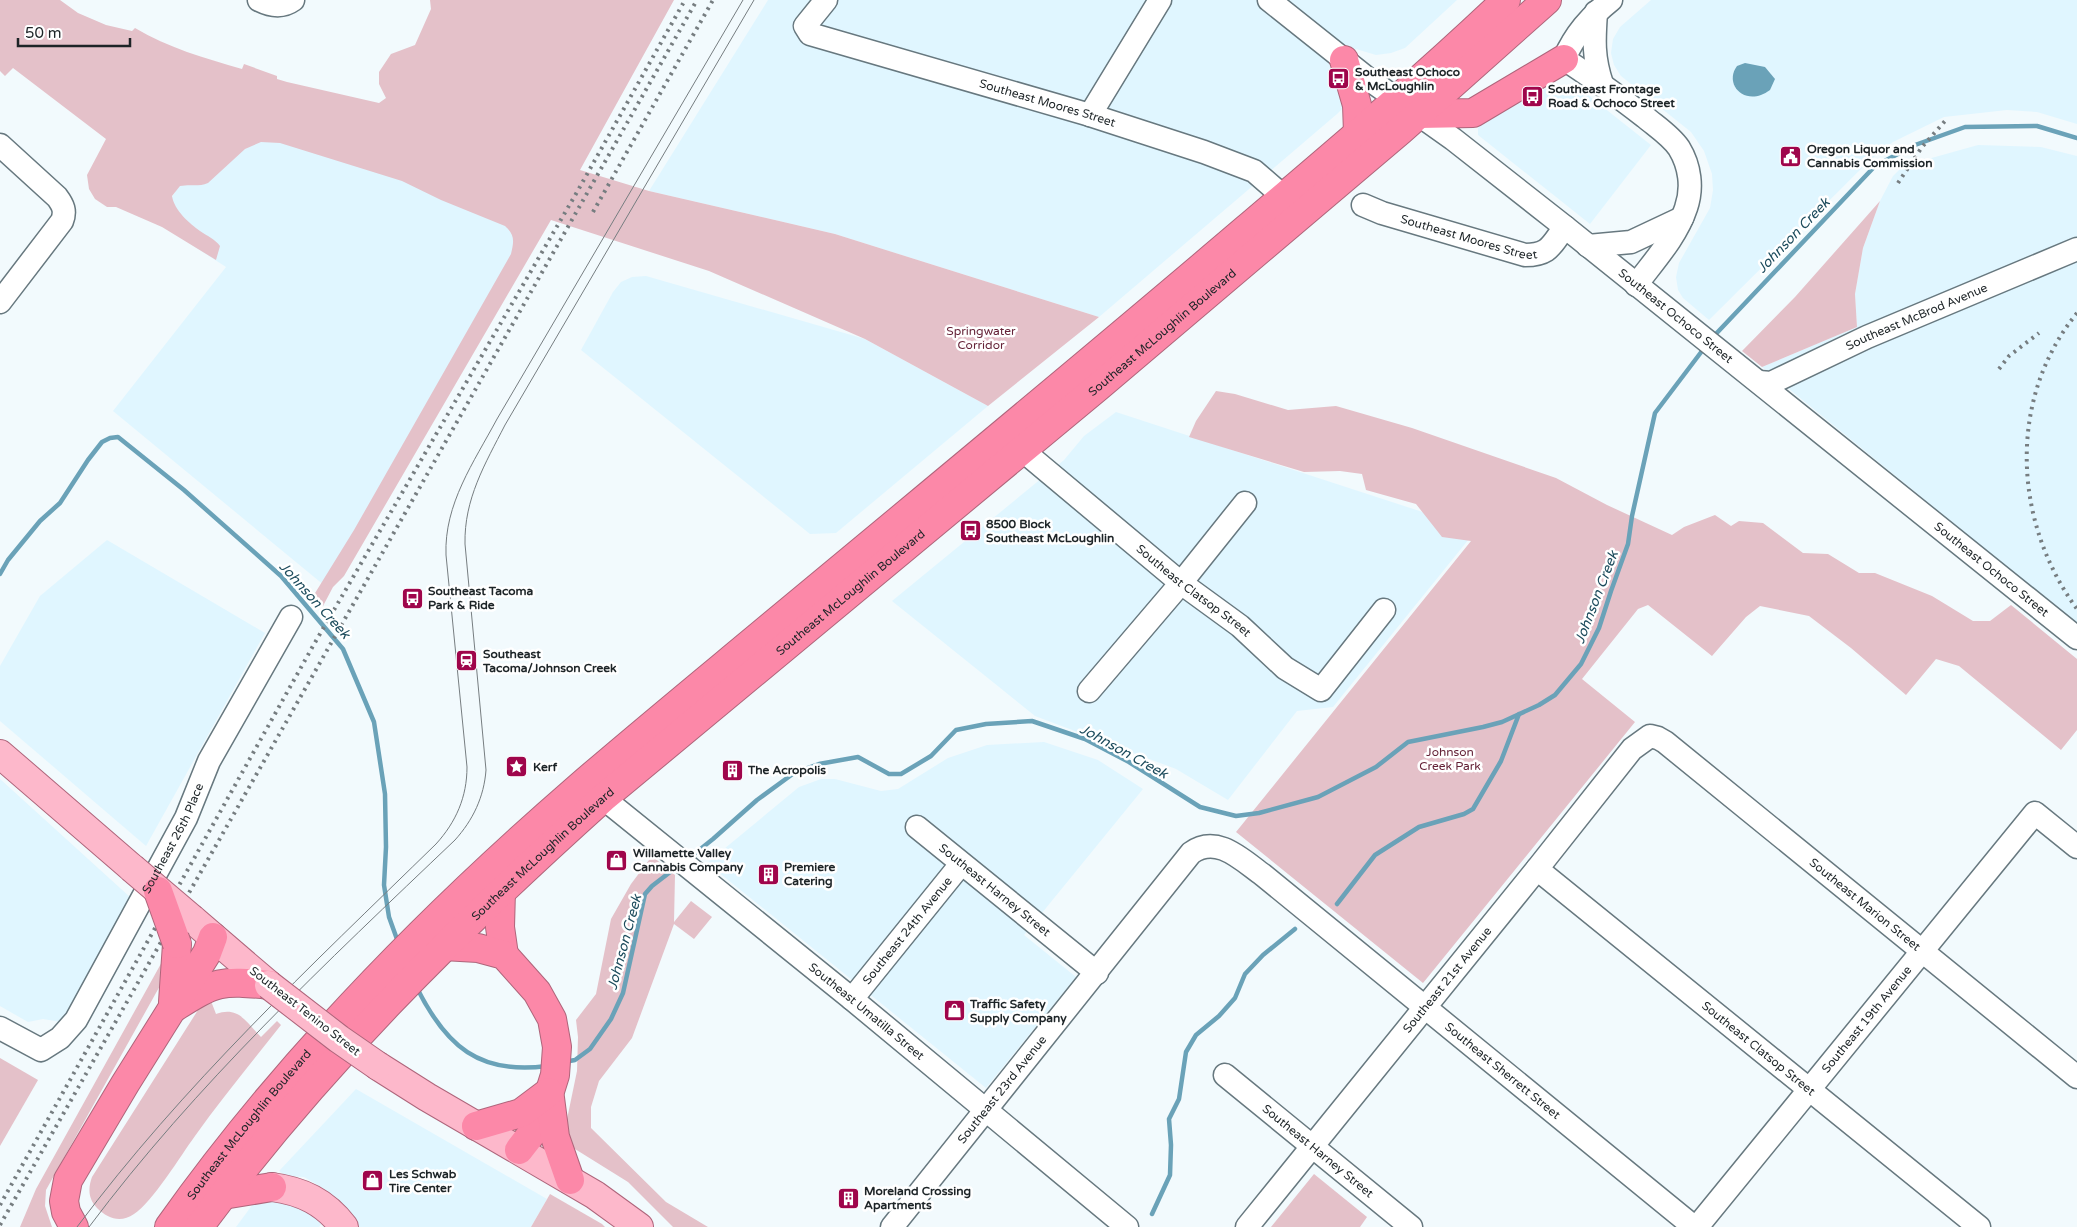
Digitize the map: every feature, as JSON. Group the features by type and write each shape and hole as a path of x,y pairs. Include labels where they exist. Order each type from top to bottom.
{"highway":[{"name":"Southeast McLoughlin Boulevard","path":"167,1226 273,1093 437,935 578,787 1122,335 1358,133 1408,107 1506,0"},
{"name":"Southeast McLoughlin Boulevard","path":"437,935 501,891 603,798 1022,450 1408,107 1547,0"},
{"path":"1408,107 1473,113 1564,59"},
{"path":"1344,60 1357,105 1358,133"},
{"path":"158,891 177,944 172,1009"},
{"path":"501,891 500,927 504,955"},
{"path":"437,935 504,955 537,992 552,1019 557,1056 555,1075 540,1123 519,1150"},
{"path":"74,1227 66,1212 64,1201 68,1180 125,1084 207,953 213,937"},
{"name":"Southeast McLoughlin Boulevard","path":"199,1227 391,981"},
{"path":"172,1009 215,984 236,982 269,985"},
{"path":"476,1126 521,1113 549,1092"},
{"path":"549,1092 555,1137 570,1180"},
{"path":"223,1195 272,1187"}],"main road":[{"name":"Southeast Tenino Street","path":"0,754 269,985 339,1039 378,1066 476,1126 570,1180 619,1211 638,1227"},
{"path":"272,1187 291,1189 308,1195 323,1205 344,1227"}],"street":[{"path":"259,0 273,6 291,2"},
{"name":"Southeast Moores Street","path":"826,0 805,26 810,34 1090,115 1240,165 1261,176 1284,197"},
{"path":"1090,115 1160,0"},
{"name":"Southeast Ochoco Street","path":"1269,0 1344,60 1453,139 1565,227 1728,360 1759,382 2077,638"},
{"path":"1604,6 1575,35 1564,59 1602,84 1661,130 1678,148 1685,162 1690,184 1689,199 1682,218 1663,248 1636,284"},
{"path":"1602,84 1594,58 1604,6"},
{"path":"0,145 57,197 63,205 65,214 62,221 0,302"},
{"name":"Southeast Moores Street","path":"1363,205 1382,213 1525,255 1540,255 1547,250 1565,227"},
{"path":"1588,246 1630,242 1682,218"},
{"name":"Southeast McBrod Avenue","path":"1759,382 1771,383 1867,337 2077,249"},
{"name":"Southeast Clatsop Street","path":"1022,450 1181,583 1240,626 1285,668 1321,690 1384,610"},
{"path":"1089,691 1181,583 1245,503"},
{"name":"Southeast 26th Place","path":"0,1028 41,1050 60,1038 76,1020 186,818 209,761 291,618"},
{"name":"Southeast 21st Avenue","path":"1247,1227 1425,1009 1632,749 1650,736"},
{"name":"Southeast Marion Street","path":"1650,736 1665,742 2077,1077"},
{"name":"Southeast Umatilla Street","path":"603,798 852,999 1127,1227"},
{"name":"Southeast 19th Avenue","path":"1696,1227 2035,813 2077,847"},
{"name":"Southeast Harney Street","path":"917,826 961,864 1097,973"},
{"name":"Southeast Sherrett Street","path":"1214,845 1234,854 1263,875 1425,1009 1696,1227"},
{"name":"Southeast 23rd Avenue","path":"892,1227 1097,973 1191,853 1202,846 1214,845"},
{"name":"Southeast 24th Avenue","path":"852,999 961,864"},
{"name":"Southeast Clatsop Street","path":"1537,869 1979,1227"},
{"name":"Southeast Harney Street","path":"1224,1075 1411,1227"}],"shaded area":[{"path":"768,0 1457,0 1405,48 1391,53 1376,55 1356,49 1331,79 1344,100 1343,108 1099,317 835,234 649,191"},
{"name":"Oregon Liquor and Cannabis Commission","path":"1651,0 2077,0 2077,124 2037,112 2007,110 1944,117 1893,142 1870,160 1709,320 1683,298 1678,290 1676,277 1679,263 1710,208 1713,190 1712,174 1704,151 1691,132 1621,76 1614,65 1611,53 1613,39 1620,27"},
{"path":"1558,84 1579,88 1651,145 1590,224 1478,135 1478,126 1532,94"},
{"path":"217,115 538,216 325,586 113,411 226,267 158,223"},
{"path":"1978,145 2041,147 2077,156 2077,624 1762,367 1857,327 1855,294 1863,248 1880,201 1893,176 1903,166"},
{"path":"646,276 865,339 988,406 836,533 810,534 581,350 613,292 621,282 632,277"},
{"path":"1116,412 1444,519 1469,539 1333,707 1297,711 1228,800 1176,769 1035,716 892,601 1064,460 1084,436"},
{"path":"107,540 265,633 146,846 0,721 0,666 40,596"},
{"path":"1044,742 1098,760 1143,789 1024,935 1076,977 986,1088 707,863 799,787 821,779 835,779 881,791 898,789 948,758 987,745"},
{"path":"0,779 131,898 67,1020 61,1022 43,1019 28,1022 0,1006"},
{"path":"356,1089 547,1199 531,1227 359,1227 344,1205 323,1188 304,1177 286,1176 279,1171"},
{"path":"271,1200 296,1204 324,1221 319,1227 236,1227 253,1204"}],"green space":[{"name":"Springwater Corridor","path":"0,0 60,0 78,13 106,25 132,31 135,28 174,47 201,56 242,69 244,64 277,76 277,79 287,82 379,103 386,98 379,84 379,72 391,54 415,45 431,9 430,0 674,0 580,170 649,191 835,234 1099,317 988,406 865,339 709,271 551,220 344,576 333,587 323,606 312,598 354,530 511,254 513,242 511,232 505,226 441,200 402,181 280,143 261,142 245,149 208,183 180,186 172,196 173,201 183,216 220,246 216,260 162,227 116,207 107,207 95,199 89,189 87,175 106,139 13,68 5,76 0,71"},
{"path":"1880,201 1863,248 1855,294 1857,327 1762,367 1742,351 1795,297"},
{"name":"Johnson Creek Park","path":"1216,391 1235,394 1288,410 1336,406 1412,428 1556,478 1607,505 1672,535 1684,527 1715,515 1731,526 1739,521 1763,523 1803,553 1828,554 1859,573 1875,573 1932,596 1973,621 1990,621 2011,605 2077,659 2077,730 2061,750 1959,666 1936,659 1906,695 1851,648 1809,616 1760,606 1746,617 1712,656 1648,605 1638,609 1582,679 1635,722 1423,983 1236,832 1471,541 1442,537 1416,504 1366,490 1362,474 1340,471 1304,472 1189,437 1196,421"},
{"path":"652,856 675,875 674,922 691,901 712,917 694,939 674,924 632,1038 599,1081 591,1107 591,1128 666,1202 708,1227 673,1227 628,1182 575,1149 571,1145 566,1124 577,1071 578,1037 576,1020 596,994 611,919 631,884"},
{"path":"168,951 166,975 46,1190 45,1206 52,1227 20,1227 36,1189"},
{"path":"211,1001 216,1014 231,1012 242,1017 261,1037 277,1021 281,1025 216,1108 149,1200 129,1217 119,1219 110,1217 97,1208 90,1197 89,1189 92,1177 198,1010"},
{"path":"0,1058 38,1080 0,1146"},
{"path":"1314,1174 1367,1217 1360,1227 1271,1227"},
{"path":"550,1194 602,1224 605,1227 531,1227"}],"water":[{"path":"1745,63 1765,67 1775,79 1770,90 1753,97 1739,92 1735,87 1733,73 1737,66"}],"waterway":[{"name":"Johnson Creek","path":"1713,337 1875,166 1915,145 1965,127 2037,126 2077,138"},
{"name":"Johnson Creek","path":"688,859 757,800 794,773 819,764 858,757 889,774 901,774 931,756 956,730 986,724 1032,721 1085,739 1129,762 1200,807 1236,816 1259,813 1318,797 1376,767 1408,742 1502,722 1539,705 1555,695 1581,664 1599,628 1628,544 1632,516 1655,413 1705,347"},
{"name":"Johnson Creek","path":"0,574 8,560 40,521 60,503 102,442 118,437 184,490 281,576 343,649 374,722 385,794 386,847 384,885 389,917 398,942"},
{"path":"1337,904 1375,855 1419,827 1464,814 1473,809 1501,761 1519,714"},
{"name":"Johnson Creek","path":"564,1062 575,1060 590,1049 611,1019 623,993 645,894 652,886 678,866"},
{"path":"1152,1214 1170,1175 1171,1145 1169,1119 1179,1099 1186,1052 1196,1035 1219,1016 1235,998 1245,974 1263,955 1295,929"},
{"name":"Johnson Creek","path":"417,988 440,1026 453,1041 467,1052 484,1061 502,1066 523,1068 547,1066"}],"tram line":[{"path":"77,1227 160,1124 204,1076 249,1028 436,844 455,818 465,789 467,767 446,555 447,536 455,501 470,467 497,419 743,0"},
{"path":"89,1227 130,1174 218,1074 358,932 455,840 472,816 483,790 486,770 465,544 468,512 477,482 505,425 754,0"}],"railway":[{"path":"0,1205 313,646 577,192 685,0"},
{"path":"0,1225 697,0"},
{"path":"593,212 713,0"},
{"path":"1898,183 1922,147 1945,121"},
{"path":"2077,313 2054,347 2038,383 2029,422 2027,461 2030,500 2040,538 2056,575 2077,609"},
{"path":"1999,369 2009,356 2039,333"}],"place":[{"name":"Southeast Ochoco & McLoughlin","path":"1339,79"},
{"name":"Southeast Frontage Road & Ochoco Street","path":"1532,96"},
{"name":"Oregon Liquor and Cannabis Commission","path":"1791,156"},
{"name":"8500 Block Southeast McLoughlin","path":"970,531"},
{"name":"Southeast Tacoma Park & Ride","path":"412,598"},
{"name":"Southeast Tacoma/Johnson Creek","path":"467,661"},
{"name":"Kerf","path":"517,767"},
{"name":"The Acropolis","path":"732,770"},
{"name":"Willamette Valley Cannabis Company","path":"617,860"},
{"name":"Premiere Catering","path":"768,874"},
{"name":"Traffic Safety Supply Company","path":"954,1011"},
{"name":"Les Schwab Tire Center","path":"373,1181"},
{"name":"Moreland Crossing Apartments","path":"848,1198"}]}
